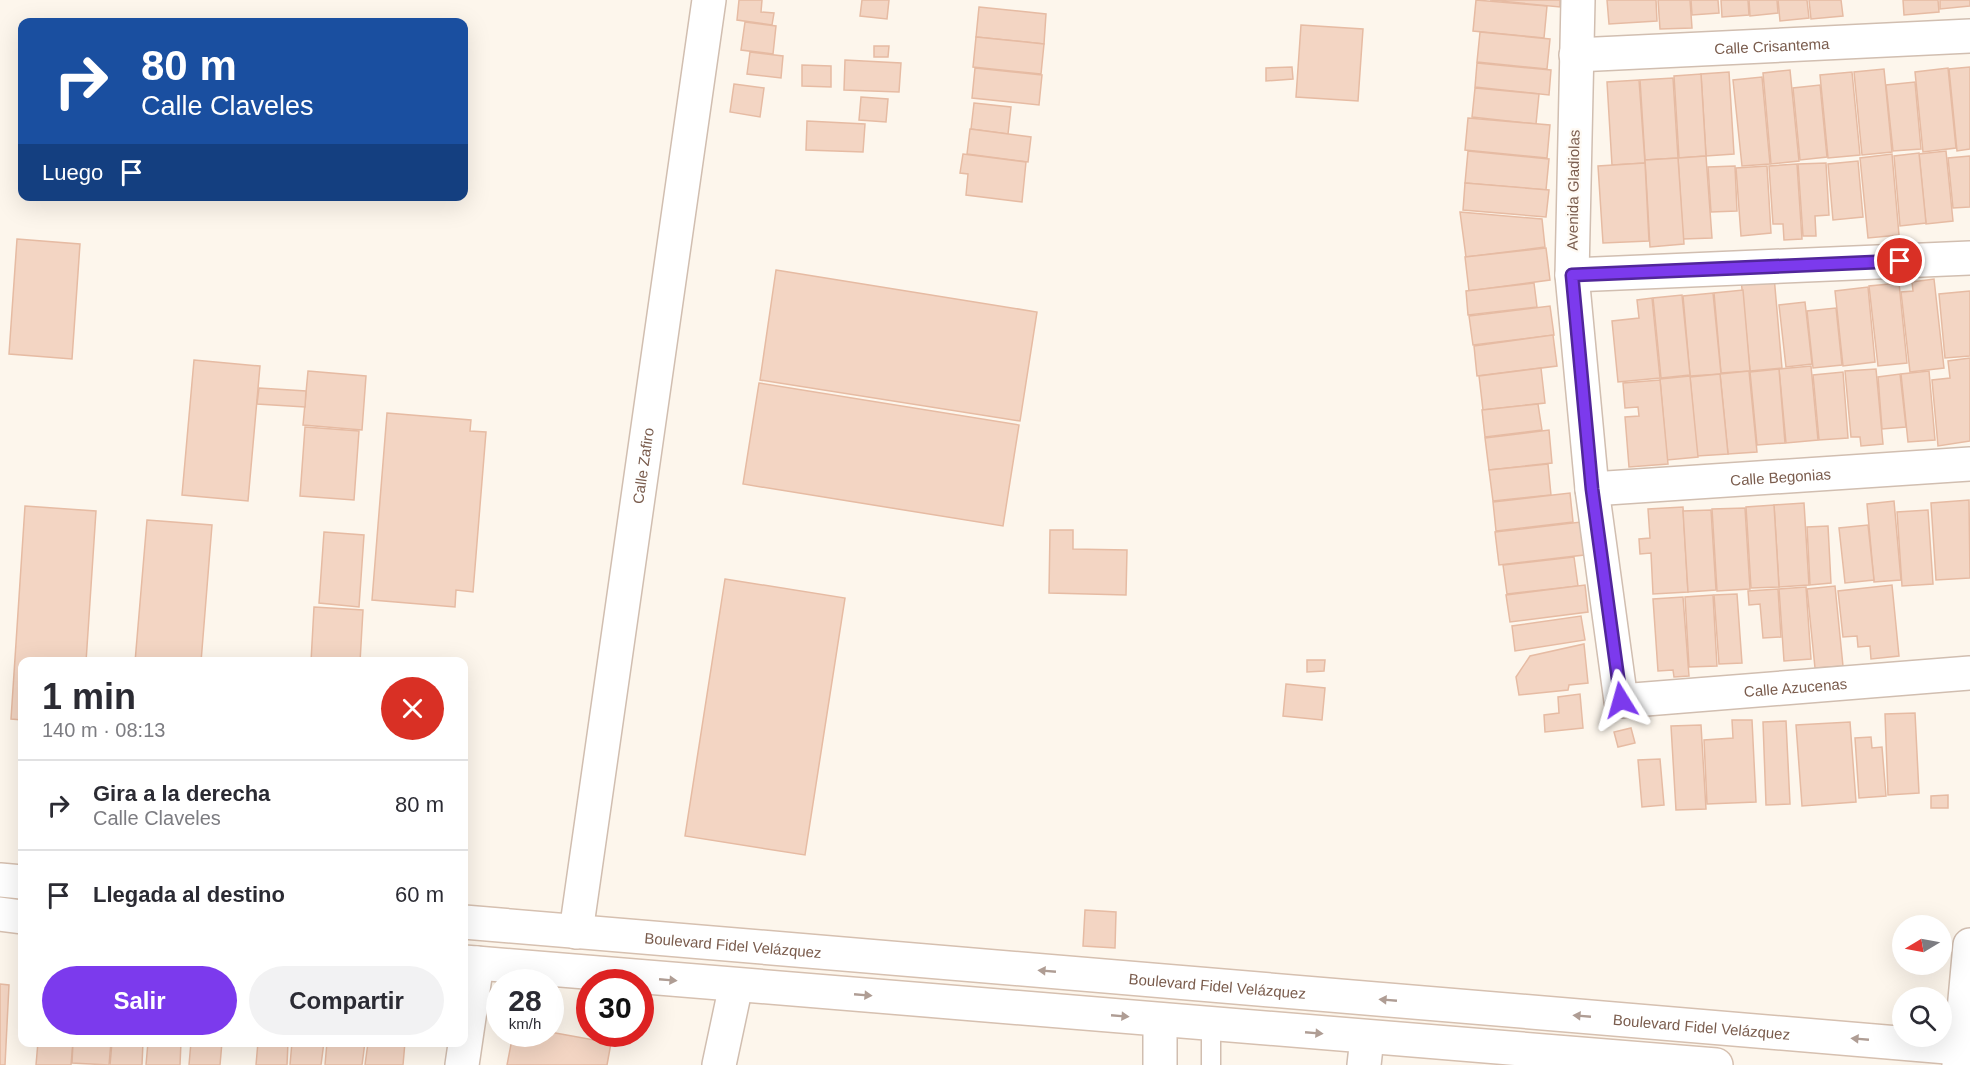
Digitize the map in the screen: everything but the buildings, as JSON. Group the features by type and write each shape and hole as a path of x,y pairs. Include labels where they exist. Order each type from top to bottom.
{"street":[{"name":"Calle Zafiro","path":"576,932 709,0"},
{"name":"Avenida Gladiolas","path":"1578,0 1572,275 1592,489 1621,700"},
{"name":"Calle Crisantema","path":"1576,55 1970,36"},
{"path":"1572,275 1970,258"},
{"name":"Calle Begonias","path":"1592,489 1970,464"},
{"name":"Calle Azucenas","path":"1621,700 1970,673"},
{"path":"0,880 18,882"},
{"path":"0,914 18,916"},
{"name":"Boulevard Fidel Velázquez","path":"468,922 1089,975 1963,1054"},
{"path":"1963,1054 1970,945"},
{"path":"468,988 470,963 1211,1023 1366,1051 1716,1065"},
{"path":"1087,1014 1089,975"},
{"path":"719,1065 736,985"},
{"path":"1160,1020 1160,1065"},
{"path":"462,1065 463,1047"}],"lane":[{"path":"1211,1023 1211,1065"}],"route":[{"path":"1621,700 1581,396 1572,275 1900,261"}]}
